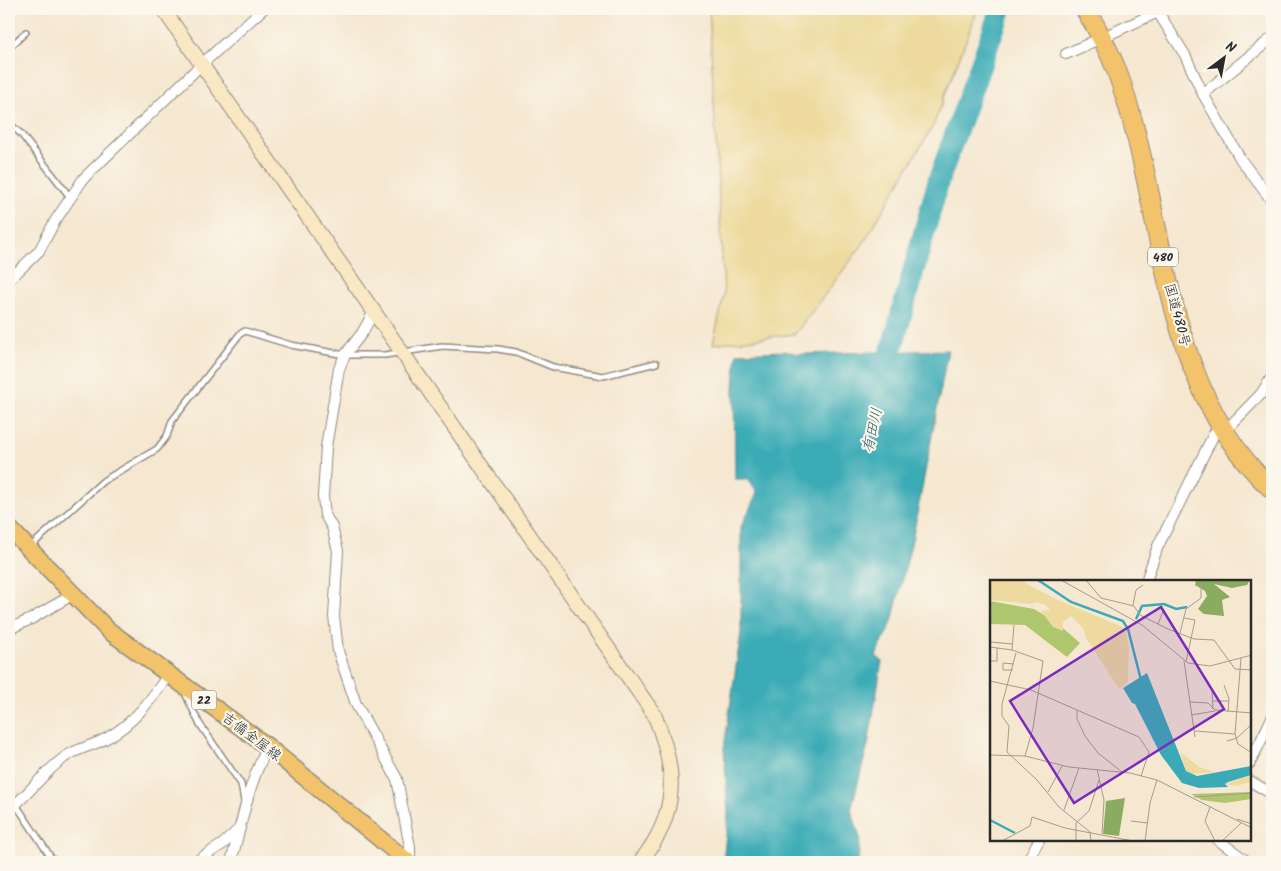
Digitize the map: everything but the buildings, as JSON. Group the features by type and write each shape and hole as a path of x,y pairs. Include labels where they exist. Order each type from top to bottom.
{"highway":[{"name":"国道480号","path":"1085,9 1102,38 1117,70 1134,129 1167,275 1188,353 1200,387 1222,428 1250,467 1272,489"}],"main road":[{"name":"吉備金屋線","path":"9,528 108,630 268,747 409,862"}],"street":[{"path":"163,9 403,350 654,714 666,742 670,763 670,798 653,847 640,862"},
{"path":"9,280 39,251 84,178 202,64 263,9"},
{"path":"1066,54 1157,10 1185,56 1203,94 1241,160 1272,201"},
{"path":"1203,94 1272,38"},
{"path":"375,310 362,333 345,355 339,369 322,483 325,515 332,527 338,550 334,616 338,651 356,704 397,780 410,847 409,862"},
{"path":"1146,580 1158,546 1222,428 1262,394 1272,378"},
{"path":"9,628 31,619 72,595"},
{"path":"12,807 37,780 63,758 76,750 106,739 124,728 173,678"},
{"path":"1251,761 1272,718"},
{"path":"231,862 241,827 244,806 261,760 268,747"},
{"path":"1251,782 1272,794"},
{"path":"195,862 223,844 241,827"},
{"path":"1027,862 1038,841"},
{"path":"1222,843 1248,862"}],"lane":[{"path":"9,48 26,32"},
{"path":"9,123 21,134 71,198"},
{"path":"28,549 103,481 157,449 167,436 172,421 240,334 245,331 291,345 345,355 385,355 403,350 442,346 498,349 516,352 553,367 603,376 656,364"},
{"path":"173,678 199,723 241,784 244,806"},
{"path":"9,794 12,807 54,862"}],"sand":[{"path":"709,9 978,9 933,126 863,244 795,334 713,344 724,295"}],"water":[{"path":"948,350 913,536 892,622 876,656 882,661 868,745 851,809 860,838 858,862 723,862 728,815 724,748 741,632 741,527 757,493 748,479 735,479 734,387 737,353 784,351 800,354"}],"waterway":[{"name":"有田川","path":"883,380 939,179 1001,9"}]}
